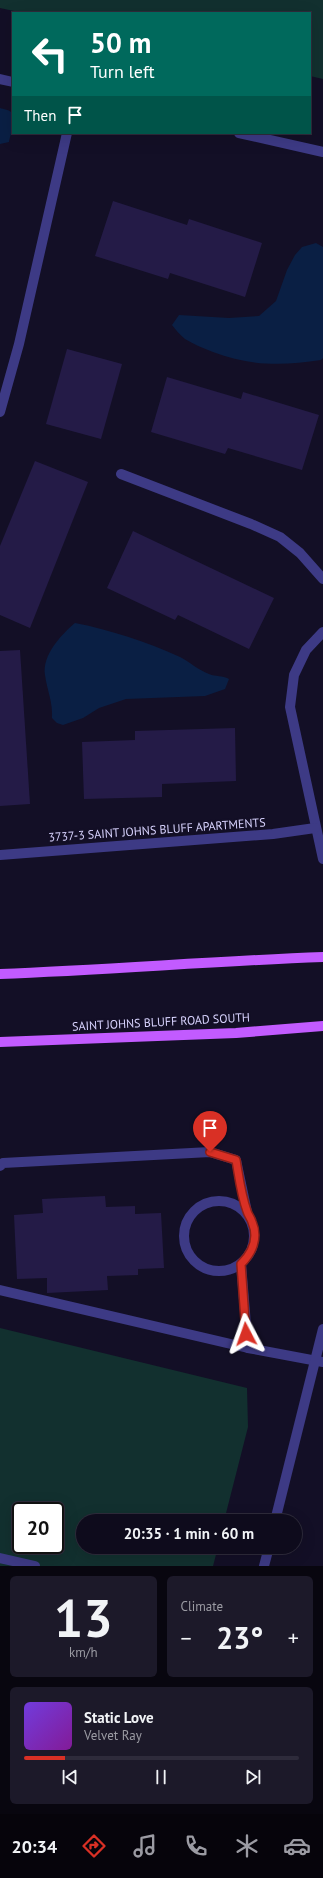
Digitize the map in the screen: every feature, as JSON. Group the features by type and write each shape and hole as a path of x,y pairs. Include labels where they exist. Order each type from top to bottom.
{"main road":[{"path":"0,974 323,957"},
{"name":"SAINT JOHNS BLUFF ROAD SOUTH","path":"0,1042 236,1032 323,1026"}],"street":[{"path":"0,79 12,82"},
{"path":"0,412 19,344 68,134"},
{"path":"243,134 323,152"},
{"path":"121,474 251,524 280,538 300,552 323,579"},
{"path":"323,632 306,650 294,675 290,707 315,828 323,859"},
{"name":"3737-3 SAINT JOHNS BLUFF APARTMENTS","path":"0,855 273,834 315,828"},
{"path":"0,1166 3,1163 210,1152 236,1160 247,1212 252,1222 255,1234 254,1245 249,1256 241,1264 231,1270 219,1271 207,1269 196,1264 189,1254 184,1242 184,1230 188,1219 195,1209 205,1203 216,1200 227,1201 238,1205 247,1212"},
{"path":"241,1264 248,1348"},
{"path":"0,1290 248,1348 319,1361"},
{"path":"277,1514 319,1361 323,1329"},
{"path":"264,1566 267,1554"},
{"path":"0,1558 35,1566"}],"green space":[{"path":"0,0 323,0 323,79 311,76 311,12 18,12 0,8"},
{"path":"0,1328 247,1388 248,1427 226,1514 76,1514 76,1554 216,1554 213,1566 0,1566"}],"water":[{"path":"0,108 11,112 12,131 9,142 0,144"},
{"path":"316,243 323,247 323,358 321,360 266,364 226,357 191,343 185,339 172,325 179,315 229,318 259,316 276,301 287,270 295,255 302,247"},
{"path":"75,623 129,637 180,657 205,672 229,679 225,689 205,696 126,699 99,708 83,718 63,725 57,723 52,718 52,707 45,675 46,660 59,639"}],"building":[{"path":"113,201 187,225 189,219 262,243 245,297 170,273 168,279 95,256"},
{"path":"67,349 122,364 101,439 46,424"},
{"path":"167,377 241,399 243,392 319,415 302,470 228,448 225,454 151,432"},
{"path":"35,461 88,482 30,628 0,615 0,546"},
{"path":"133,531 274,598 249,649 178,615 175,620 107,588"},
{"path":"20,650 30,804 0,806 0,651"},
{"path":"235,728 236,781 162,784 162,797 84,799 82,742 135,740 135,731"},
{"path":"105,1196 106,1207 135,1206 135,1214 161,1213 164,1268 138,1269 138,1275 107,1276 108,1290 47,1293 47,1278 17,1279 14,1215 43,1213 42,1199"}],"route":[{"path":"210,1152 236,1160 247,1212 252,1222 255,1234 254,1245 249,1256 241,1264 246,1334"}]}
